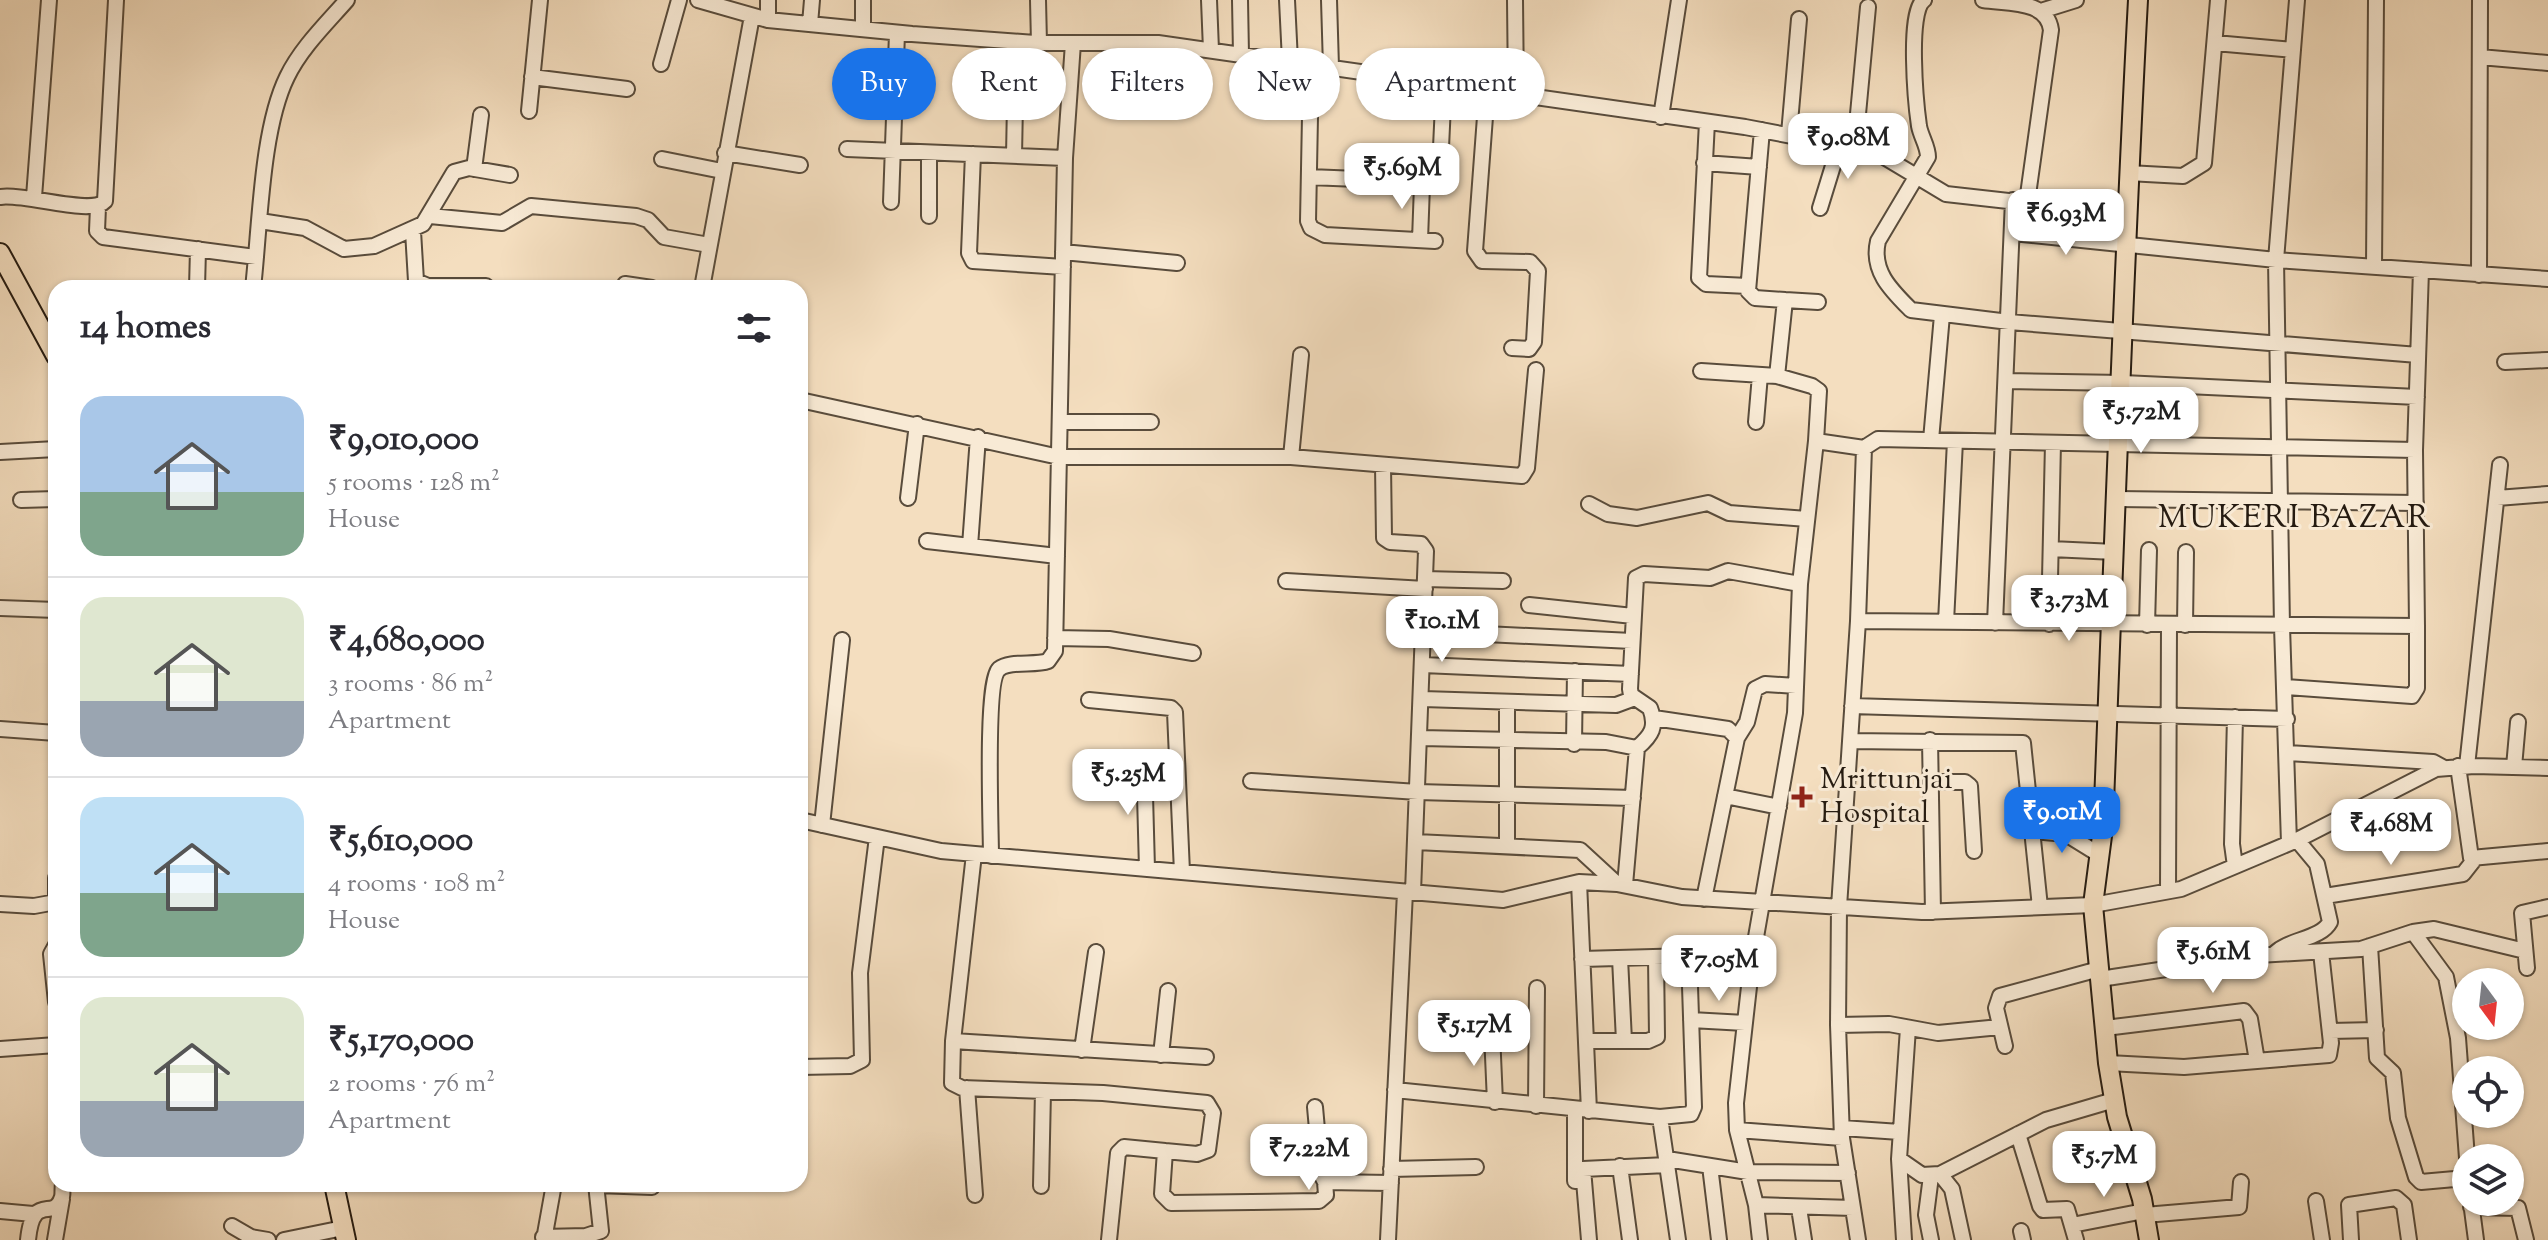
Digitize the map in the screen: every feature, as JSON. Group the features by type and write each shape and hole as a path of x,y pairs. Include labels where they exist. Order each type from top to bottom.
{"main road":[{"path":"2138,0 2123,243 2125,332 2108,714 2100,855 2093,905 2114,1100 2149,1240"},
{"path":"0,253 48,341"},
{"path":"336,1192 345,1234"}],"street":[{"path":"34,197 49,0"},
{"path":"116,0 108,192 105,201 98,207 97,231 103,237 256,257"},
{"path":"254,280 280,93 296,60 347,0"},
{"path":"529,111 540,0"},
{"path":"661,64 679,0"},
{"path":"698,0 768,20 897,33 1039,43 1158,43 1196,48"},
{"path":"768,0 768,20"},
{"path":"810,24 812,0"},
{"path":"863,0 863,29"},
{"path":"1038,0 1039,43"},
{"path":"1209,0 1211,48"},
{"path":"1240,0 1241,48"},
{"path":"1287,0 1289,48"},
{"path":"1329,0 1330,48"},
{"path":"1515,0 1518,48"},
{"path":"1661,117 1679,0"},
{"path":"1924,0 1917,11 1915,64 1920,130 1928,152 1878,241 1875,262 1878,272 1911,310 2009,322 2418,355"},
{"path":"1983,0 2044,10 2076,0"},
{"path":"2128,173 2183,176 2204,163 2218,0"},
{"path":"2275,953 2289,942 2327,927 2330,914 2314,857 2293,841 2282,626 2276,260 2297,0"},
{"path":"2374,267 2376,0"},
{"path":"2479,275 2480,0"},
{"path":"1820,208 1848,144 1868,7"},
{"path":"1995,623 2012,233 2051,30 2044,10"},
{"path":"703,280 752,16"},
{"path":"1789,134 1799,19"},
{"path":"891,202 897,33"},
{"path":"991,856 990,732 995,676 1004,666 1048,661 1055,651 1065,158 1073,43"},
{"path":"2215,43 2293,50"},
{"path":"2480,57 2548,63"},
{"path":"532,77 627,89"},
{"path":"1545,99 1848,144 1876,152 1946,194 2125,214"},
{"path":"474,169 481,115"},
{"path":"1014,156 1015,120"},
{"path":"1310,120 1308,221 1317,234 1428,240 1422,185"},
{"path":"1309,177 1422,185 1438,177 1442,120"},
{"path":"1485,120 1475,251 1482,261 1530,262 1538,271 1534,342 1529,349 1512,348"},
{"path":"1707,122 1699,278 1706,284 1748,286"},
{"path":"1762,130 1748,286 1755,298 1818,302"},
{"path":"847,149 1065,158"},
{"path":"725,153 800,165"},
{"path":"929,153 929,216"},
{"path":"973,154 969,253 973,261 1063,267"},
{"path":"662,159 722,171"},
{"path":"1704,163 1759,167"},
{"path":"260,221 305,228 344,249 374,246 413,231 430,216 454,172 474,169 510,175"},
{"path":"0,197 34,197 98,207"},
{"path":"430,216 502,223 531,206 636,216 648,220 664,237 709,245"},
{"path":"413,231 416,280"},
{"path":"2012,233 2276,260 2548,279"},
{"path":"197,280 198,249"},
{"path":"1063,252 1177,263"},
{"path":"2285,687 2412,696 2417,688 2415,450 2421,270"},
{"path":"1777,376 1785,300"},
{"path":"1931,440 1942,315"},
{"path":"1291,457 1301,355"},
{"path":"2505,362 2548,360"},
{"path":"808,402 1059,457 1291,457 1522,476 1527,468 1536,370"},
{"path":"1701,371 1777,376 1819,391 1800,584 1796,686 1752,960 1737,1130 1756,1205 1760,1240"},
{"path":"1756,422 1760,375"},
{"path":"2006,381 2123,383 2417,397"},
{"path":"1060,422 1151,422"},
{"path":"908,498 917,424"},
{"path":"970,546 978,437"},
{"path":"1816,441 1864,448 1878,439 2415,450"},
{"path":"1946,622 1955,441"},
{"path":"2049,624 2053,443"},
{"path":"1858,1240 1842,1133 1838,1025 1839,907 1858,621 1864,448"},
{"path":"0,452 48,449"},
{"path":"1383,465 1384,538 1390,542 1425,547 1423,699 1416,842 1409,892 1395,1090 1388,1240"},
{"path":"2474,860 2468,854 2457,767 2500,465"},
{"path":"2497,498 2548,494"},
{"path":"21,500 48,499"},
{"path":"2118,499 2416,503"},
{"path":"1589,504 1608,514 1637,518 1652,518 1708,503 1729,513 1807,519"},
{"path":"927,541 1057,556"},
{"path":"2051,549 2115,552"},
{"path":"2147,625 2149,550"},
{"path":"2185,625 2186,552"},
{"path":"1621,884 1637,748 1652,733 1654,718 1645,702 1635,698 1630,689 1635,583 1644,574 1710,578 1728,571 1800,584"},
{"path":"1286,581 1425,584 1503,581"},
{"path":"1529,605 1633,616"},
{"path":"0,608 48,610"},
{"path":"1858,621 2417,626"},
{"path":"2168,891 2169,625"},
{"path":"1424,631 1632,641"},
{"path":"1055,638 1109,639 1193,653"},
{"path":"822,825 842,640"},
{"path":"1423,665 1631,674"},
{"path":"1574,744 1575,671"},
{"path":"1704,899 1737,738 1747,722 1755,689 1765,684 1796,686"},
{"path":"1423,699 1616,705 1635,698"},
{"path":"1089,700 1171,708 1175,712 1182,872"},
{"path":"1507,702 1507,846"},
{"path":"1852,706 2287,719"},
{"path":"2235,717 2232,844 2235,866"},
{"path":"1654,718 1728,729 1737,738"},
{"path":"2514,767 2518,722"},
{"path":"0,729 48,732"},
{"path":"1421,738 1574,744 1606,742 1637,748"},
{"path":"1930,740 1933,912"},
{"path":"1850,741 2023,743 2040,907"},
{"path":"2288,753 2433,762 2457,767 2548,768"},
{"path":"808,823 991,856 1503,900 1579,882 1621,884 1704,899 1933,912 2093,905 2168,891 2235,866 2457,767"},
{"path":"1251,781 1418,792 1633,798"},
{"path":"1931,782 1965,782 1970,786 1974,851"},
{"path":"1086,786 1136,789 1145,795 1147,869"},
{"path":"1725,796 1779,807"},
{"path":"2032,831 2066,834 2100,855"},
{"path":"808,1067 850,1066 862,1060 860,973 877,837"},
{"path":"1416,842 1580,850 1621,884"},
{"path":"2325,896 2463,874 2474,860 2548,851"},
{"path":"974,854 953,1041 952,1083 967,1088 1207,1103 1213,1113 1208,1150 1197,1154 1128,1147 1118,1153 1109,1240"},
{"path":"1575,1194 1586,1041 1579,882"},
{"path":"0,904 34,906 48,903"},
{"path":"2527,968 2522,913 2548,907"},
{"path":"2005,1046 1997,1001 2007,992 2100,974 2275,953 2370,946 2413,932 2434,929 2525,951"},
{"path":"2413,932 2446,977 2458,1038 2466,1144"},
{"path":"2370,946 2377,1058 2383,1066 2392,1068 2398,1118 2418,1181 2452,1179"},
{"path":"1082,1050 1096,952"},
{"path":"2108,1063 2184,1067 2322,1058 2331,1050 2321,952"},
{"path":"1582,959 1689,956 1752,960"},
{"path":"1395,1090 1660,1117 1693,1112 1689,956"},
{"path":"1586,1041 1648,1041 1657,1037 1656,957"},
{"path":"1620,958 1624,1041"},
{"path":"1536,1106 1537,988"},
{"path":"1161,1055 1168,991"},
{"path":"2105,1028 2244,1011 2250,1019 2257,1061"},
{"path":"1691,1020 1745,1023"},
{"path":"1838,1025 1889,1024 1938,1033 2000,1027"},
{"path":"1904,1240 1899,1159 1908,1028"},
{"path":"2330,1031 2376,1030"},
{"path":"1492,1033 1495,1102"},
{"path":"953,1041 1206,1057"},
{"path":"0,1049 48,1046"},
{"path":"967,1088 975,1195"},
{"path":"1041,1186 1043,1091"},
{"path":"1899,1159 1922,1175 1936,1175 2046,1120 2114,1100"},
{"path":"1165,1151 1162,1194 1171,1203 1319,1201 1326,1195 1315,1107"},
{"path":"1660,1117 1678,1240"},
{"path":"1737,1130 1900,1132"},
{"path":"2018,1134 2040,1206 2043,1210 2067,1209 2076,1240"},
{"path":"1579,1169 1667,1162 1748,1172 1848,1173"},
{"path":"1620,1166 1630,1240"},
{"path":"1710,1166 1719,1240"},
{"path":"1325,1182 1476,1167"},
{"path":"1579,1169 1589,1240"},
{"path":"1931,1240 1926,1215 1936,1175"},
{"path":"1936,1175 1952,1189 1963,1240"},
{"path":"2072,1225 2144,1213 2239,1207 2241,1182"},
{"path":"0,1211 33,1214 55,1207 61,1192"},
{"path":"55,1240 61,1192"},
{"path":"552,1192 544,1236 603,1236 597,1192"},
{"path":"2351,1240 2349,1205 2396,1198 2404,1205 2409,1240"},
{"path":"2316,1201 2322,1240"},
{"path":"1756,1205 1853,1208"},
{"path":"1799,1208 1804,1240"},
{"path":"28,1240 33,1214"},
{"path":"2473,1216 2476,1240"},
{"path":"2520,1216 2526,1240"},
{"path":"232,1226 251,1237 268,1240"},
{"path":"284,1240 345,1234"}],"place":[{"name":"Mrittunjai Hospital","path":"1802,797"}],"district":[{"name":"MUKERI BAZAR","path":"2295,519"}]}
